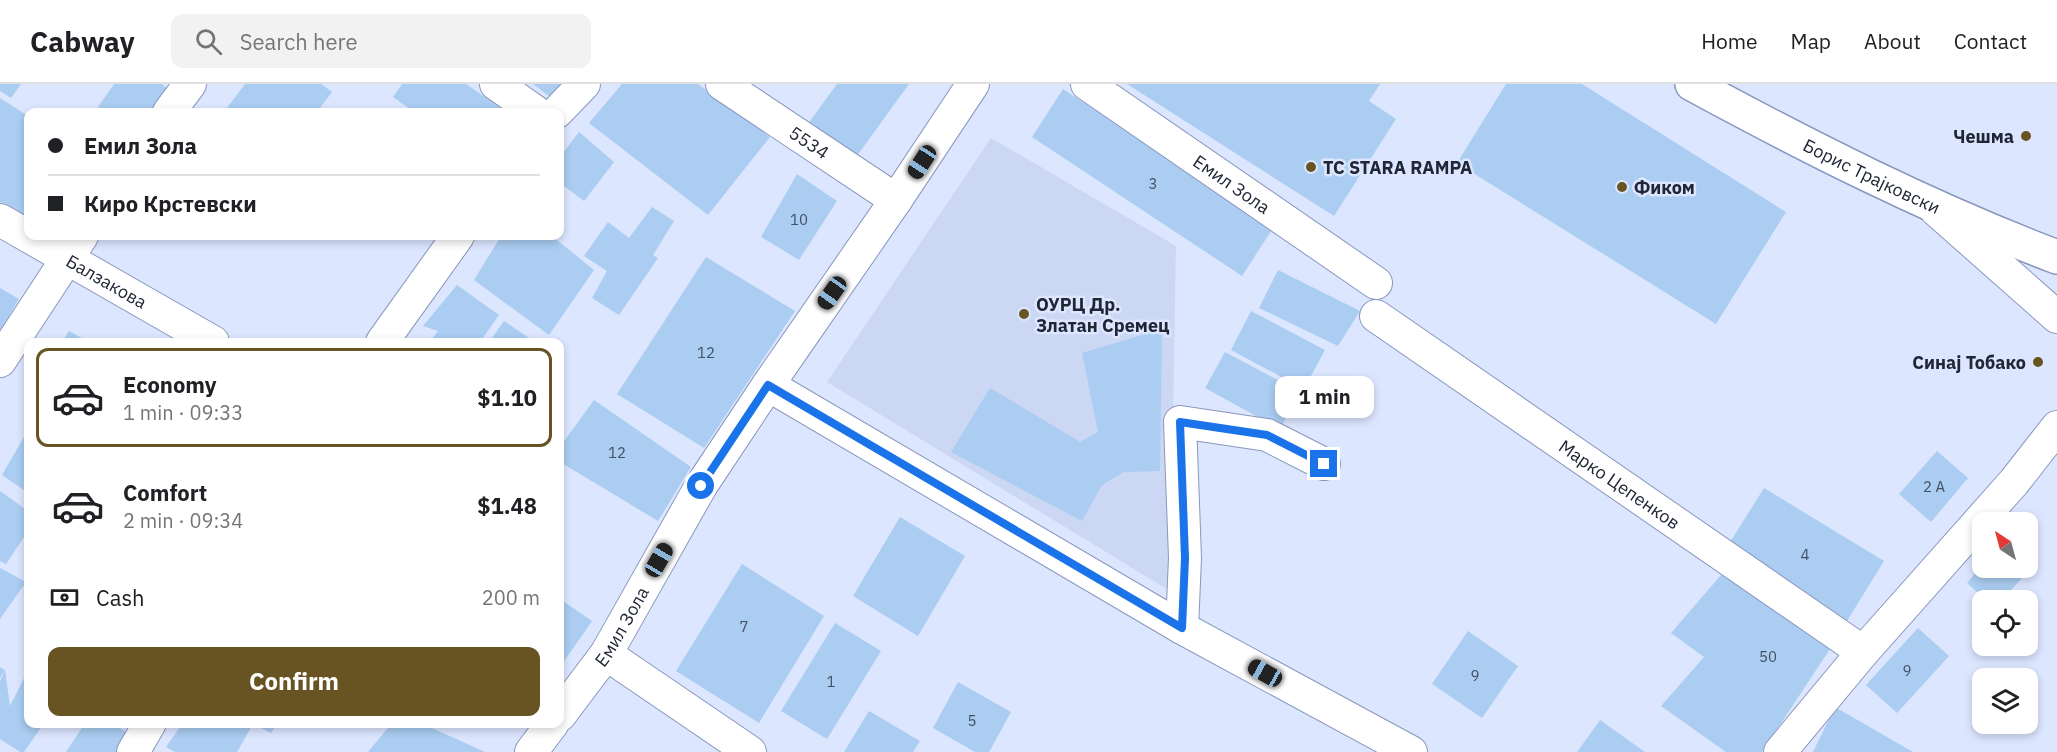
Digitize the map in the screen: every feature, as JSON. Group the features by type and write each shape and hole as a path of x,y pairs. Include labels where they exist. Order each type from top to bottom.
{"street":[{"path":"173,108 190,84"},
{"path":"496,84 530,108"},
{"path":"561,108 584,84"},
{"name":"5534","path":"722,84 896,200"},
{"name":"Емил Зола","path":"564,710 606,654 701,486 973,84"},
{"name":"Емил Зола","path":"1087,84 1376,282"},
{"name":"Борис Трајковски","path":"1692,84 1928,204 1991,232 2057,257"},
{"path":"1928,204 2057,317"},
{"name":"Балзакова","path":"0,220 24,229"},
{"name":"Балзакова","path":"55,240 74,247 207,338"},
{"path":"385,338 455,240"},
{"path":"0,361 74,247"},
{"name":"Марко Цепенков","path":"1376,316 1863,652"},
{"path":"768,385 1182,628 1411,752"},
{"path":"1182,628 1185,558 1180,422 1267,435 1324,464"},
{"path":"1780,752 1863,652 2014,482 2057,427"},
{"path":"606,654 749,752"},
{"path":"133,752 147,728"},
{"path":"531,752 549,728"}],"shaded area":[{"name":"ОУРЦ Др. Златан Сремец","path":"991,138 1176,246 1170,591 827,382"}],"building":[{"path":"0,84 21,84 11,98 0,91"},
{"path":"114,84 162,84 174,95 164,108 98,107"},
{"path":"245,84 321,84 332,92 320,108 227,108"},
{"path":"402,84 466,84 500,108 408,108 393,97"},
{"path":"533,84 567,84 554,100"},
{"path":"622,84 698,84 770,137 708,215 589,123"},
{"path":"837,84 909,84 851,164 805,128"},
{"name":"TC STARA RAMPA","path":"1127,84 1380,84 1369,101 1396,119 1334,216"},
{"name":"Фиком","path":"1506,84 1582,84 1786,212 1716,324 1457,163"},
{"path":"1063,89 1273,228 1242,276 1032,137"},
{"path":"0,98 24,113 24,216 0,202"},
{"path":"579,132 614,162 584,201 564,186 564,152"},
{"path":"797,174 837,201 799,260 761,237"},
{"path":"652,207 674,221 653,255 658,258 619,315 592,298 607,271 584,256 608,222 629,238"},
{"path":"499,240 557,240 594,270 549,335 474,280"},
{"path":"706,257 795,311 704,448 617,394"},
{"path":"1278,270 1360,311 1338,346 1259,308"},
{"path":"457,285 499,315 483,338 433,338 438,331 423,326"},
{"path":"0,288 19,299 0,331"},
{"path":"1251,311 1325,350 1304,389 1231,350"},
{"path":"504,321 529,338 492,338"},
{"path":"1162,329 1160,471 1124,472 1102,485 1082,521 951,452 990,388 1080,442 1098,432 1082,353"},
{"path":"69,331 82,338 65,338"},
{"path":"1225,352 1300,392 1280,429 1205,388"},
{"path":"594,400 691,467 658,521 564,464 564,441"},
{"path":"24,437 24,490 2,475"},
{"path":"1937,451 1968,478 1931,522 1899,494"},
{"path":"1764,488 1884,561 1847,621 1727,547"},
{"path":"0,491 24,508 24,537 6,564 0,561"},
{"path":"900,517 965,556 918,636 853,596"},
{"path":"742,564 824,616 759,723 676,671"},
{"path":"0,568 24,581 24,585 0,619"},
{"path":"1721,575 1834,643 1762,752 1726,752 1661,706 1704,657 1671,633"},
{"path":"1972,577 2022,578 2011,590 1975,590 1967,583"},
{"path":"564,602 592,621 564,661"},
{"path":"835,623 881,651 827,739 781,711"},
{"path":"1918,628 1949,656 1897,713 1866,685"},
{"path":"1468,631 1518,666 1482,718 1432,684"},
{"path":"0,667 5,670 0,678"},
{"path":"5,670 10,706 24,678 24,728 41,728 24,752 20,752 0,739 0,681"},
{"path":"958,682 1011,712 989,752 975,752 933,728"},
{"path":"1835,707 1913,752 1813,752"},
{"path":"869,711 920,741 913,752 844,752"},
{"path":"1600,720 1645,752 1577,752"},
{"path":"82,728 120,728 135,737 126,752 66,752"},
{"path":"179,728 251,728 237,752 175,752 166,747"},
{"path":"261,728 274,728 271,733"},
{"path":"388,728 432,728 485,752 368,752"}],"place":[{"name":"Чешма","path":"2026,136"},
{"name":"TC STARA RAMPA","path":"1311,167"},
{"name":"Фиком","path":"1622,187"},
{"name":"ОУРЦ Др. Златан Сремец","path":"1024,314"},
{"name":"Синај Тобако","path":"2038,362"}],"route":[{"path":"701,486 768,385 1182,628 1185,558 1180,422 1267,435 1324,464"}]}
